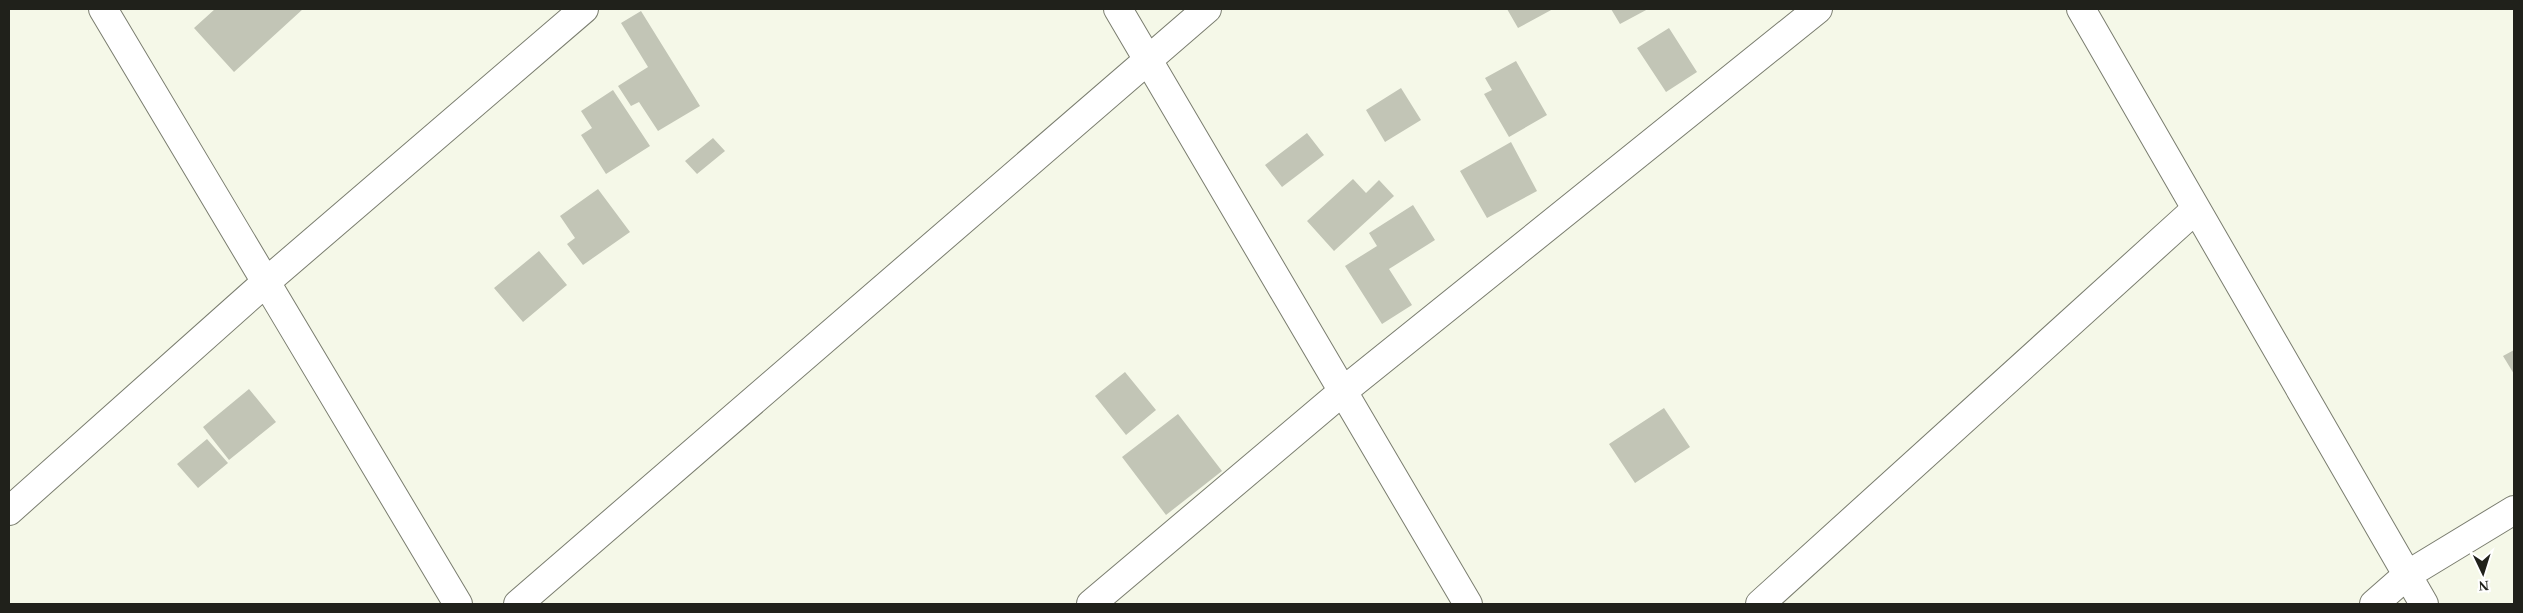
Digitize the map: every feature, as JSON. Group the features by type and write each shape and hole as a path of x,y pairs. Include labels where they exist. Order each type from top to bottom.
{"street":[{"path":"103,9 458,604"},
{"path":"9,511 266,282 584,9"},
{"path":"1118,9 1468,604"},
{"path":"518,604 1208,9"},
{"path":"1091,604 1342,392 1818,9"},
{"path":"2082,9 2424,604"},
{"path":"1760,604 2196,208"},
{"path":"2374,604 2407,575 2514,510"}],"building":[{"path":"215,9 303,9 234,72 194,28"},
{"path":"1507,9 1553,9 1518,28"},
{"path":"1611,9 1648,9 1620,24"},
{"path":"641,11 700,106 658,131 639,102 631,106 618,86 648,67 621,23"},
{"path":"1669,28 1697,72 1666,92 1637,48"},
{"path":"1516,61 1547,115 1509,137 1484,94 1492,90 1485,78"},
{"path":"1401,88 1421,120 1385,142 1366,110"},
{"path":"613,90 650,146 606,174 581,135 592,128 581,111"},
{"path":"1307,133 1324,155 1282,187 1265,165"},
{"path":"713,138 725,151 697,174 685,161"},
{"path":"1511,142 1537,191 1487,218 1460,171"},
{"path":"1353,179 1366,193 1379,180 1394,196 1334,251 1307,221"},
{"path":"598,189 630,232 583,265 567,244 575,238 560,216"},
{"path":"1413,205 1435,240 1389,269 1412,305 1382,324 1345,266 1377,246 1369,233"},
{"path":"539,251 567,285 523,322 494,288"},
{"path":"2514,350 2514,374 2503,356"},
{"path":"1125,372 1156,410 1126,435 1095,396"},
{"path":"249,389 276,422 229,460 203,427"},
{"path":"1664,408 1690,447 1635,483 1609,444"},
{"path":"1178,414 1222,471 1166,515 1122,457"},
{"path":"207,439 228,463 198,488 177,464"}]}
